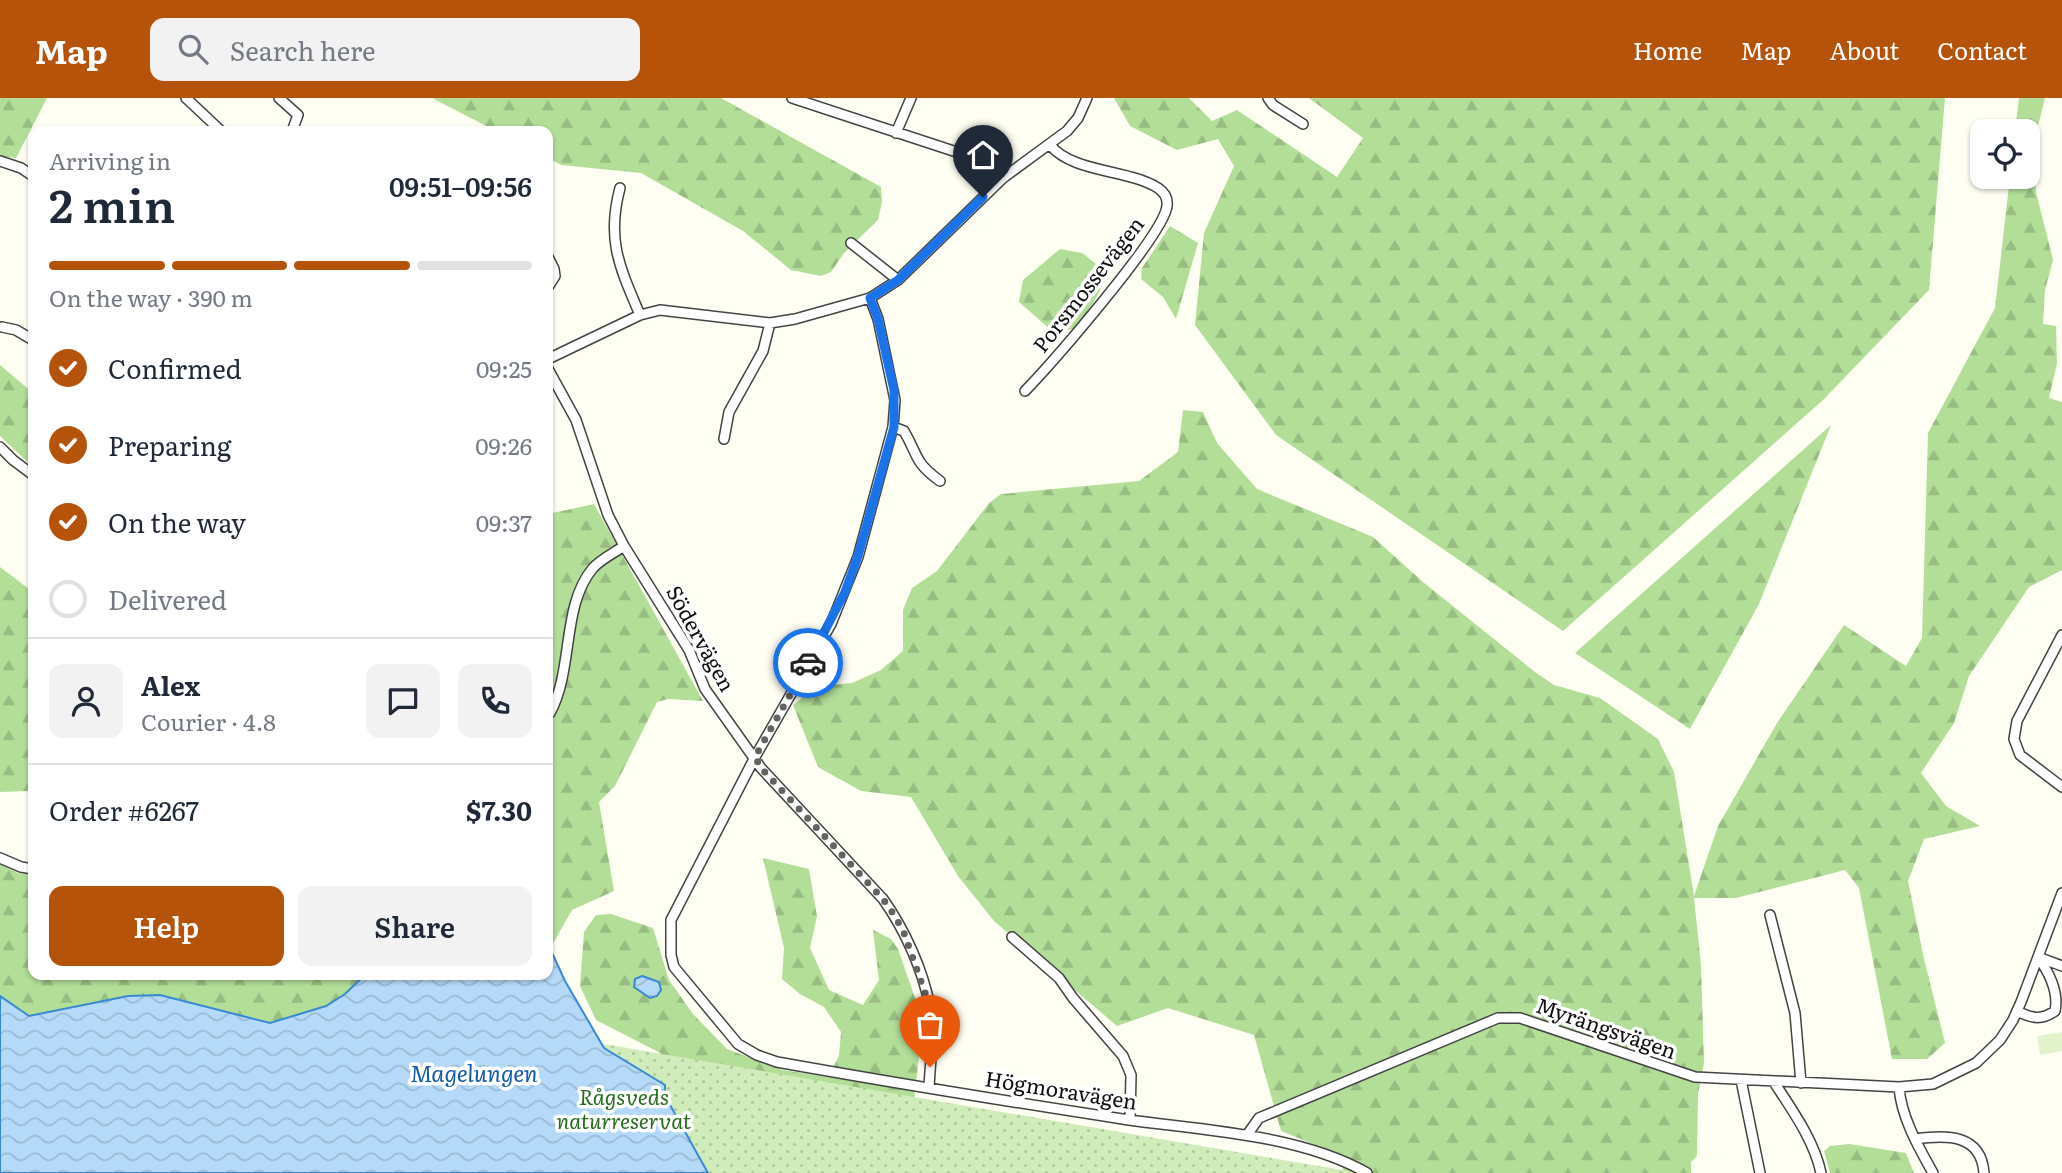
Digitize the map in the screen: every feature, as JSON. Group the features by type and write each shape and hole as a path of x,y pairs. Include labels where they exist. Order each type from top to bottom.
{"street":[{"path":"186,98 216,126"},
{"path":"279,98 298,115 294,126"},
{"path":"792,98 984,160 1003,178"},
{"path":"896,133 911,98"},
{"path":"553,357 640,314 660,310 770,323 795,320 870,298 898,280 1003,178 1050,145 1078,118 1087,98"},
{"path":"1268,98 1273,105 1303,124"},
{"name":"Porsmossevägen","path":"1025,391 1060,353 1135,261 1167,207 1165,195 1159,188 1076,162 1056,152 1050,145"},
{"path":"0,161 28,173"},
{"path":"620,188 613,219 617,257 640,314"},
{"path":"851,243 898,280"},
{"name":"Högmoravägen","path":"870,298 878,319 892,383 895,400 894,427 858,556 831,624 755,757 671,920 671,955 674,967 738,1044 777,1062 1130,1120 1247,1135 1308,1149 1367,1173"},
{"path":"724,439 729,412 763,351 770,323"},
{"path":"2,327 16,330 28,337"},
{"name":"Södervägen","path":"553,378 576,420 604,506 624,546 690,650 705,689 761,768 883,899 904,933 930,1007 929,1088"},
{"path":"894,427 904,431 917,459 925,470 940,481"},
{"path":"0,447 28,471"},
{"path":"553,707 559,695 576,604 582,588 600,562 624,546"},
{"path":"2062,635 2017,721 2014,739 2020,755 2062,787"},
{"path":"0,858 28,868"},
{"name":"Myrängsvägen","path":"1247,1135 1259,1118 1498,1018 1520,1018 1695,1077 1899,1087 1933,1084 1976,1063 2000,1040 2017,1011 2062,893"},
{"path":"1770,915 1795,1013 1801,1083"},
{"path":"1012,937 1059,978 1123,1056 1131,1075 1130,1120"},
{"path":"2038,957 2062,966"},
{"path":"2017,1011 2032,1018 2039,1018 2055,1011 2049,972 2038,957"},
{"path":"1741,1080 1760,1173"},
{"path":"1774,1082 1801,1123 1821,1173"},
{"path":"1899,1087 1899,1096 1933,1173"},
{"path":"1916,1139 1949,1137 1968,1142 1981,1159 1984,1173"}],"green space":[{"path":"0,98 47,98 33,126 28,126 28,135 16,158 0,156"},
{"path":"432,98 721,98 881,187 882,202 878,220 844,253 831,272 821,276 791,270 743,231 641,173 561,165 553,161 553,126 486,126"},
{"path":"1114,98 1189,98 1212,121 1237,110 1337,177 1363,138 1309,98 1945,98 1929,290 1823,400 1563,631 1276,435 1195,325 1204,233 1234,166 1218,139 1177,150 1130,126"},
{"path":"2019,98 2045,98 2040,119 2016,119"},
{"path":"2009,189 2036,189 2053,260 2045,290 2043,324 2056,326 2057,363 2049,398 2062,402 2062,570 2029,587 1969,676 1954,723 1921,773 1946,806 1980,826 1924,839 1908,881 1945,1043 1927,1059 1892,1059 1859,888 1845,870 1736,898 1694,898 1701,965 1704,1063 1698,1094 1697,1156 1691,1162 1691,1173 1342,1173 1345,1157 1281,1131 1254,1035 1168,1008 1117,1026 994,921 958,876 911,797 861,791 818,767 793,705 817,686 852,683 881,670 903,651 903,610 912,588 937,571 989,503 1001,494 1139,481 1178,452 1183,410 1203,412 1217,443 1257,489 1373,537 1423,582 1535,672 1554,685 1600,698 1658,739 1674,772 1694,896 1718,826 1777,723 1844,625 1906,666 1922,638 1928,433 1995,308"},
{"path":"1170,226 1198,243 1176,319 1163,297 1141,279 1142,268"},
{"path":"1060,249 1082,253 1104,270 1100,291 1078,329 1052,331 1019,302 1023,280"},
{"path":"0,365 28,389 28,462 0,436"},
{"path":"1831,425 1759,604 1690,729 1575,653"},
{"path":"594,504 703,701 668,699 657,702 615,786 599,802 614,891 572,910 553,943 553,513"},
{"path":"0,567 28,588 28,790 0,792"},
{"path":"763,858 809,869 817,916 810,948 829,990 863,1005 879,980 873,930 891,939 898,949 923,1021 910,1136 670,1058 596,1020 580,986 584,932 596,915 611,914 653,928 669,980 693,1014 727,1049 783,1070 827,1077 839,1056 841,1032 824,1007 800,994 782,979 784,948"},
{"path":"0,864 18,873 28,874 28,980 360,980 326,1006 270,1023 160,995 128,996 29,1016 0,996"},
{"path":"2062,1032 2062,1051 2040,1055 2037,1036"},
{"name":"Rågsveds naturreservat","path":"580,1040 1360,1173 539,1173"},
{"path":"1849,1144 1906,1153 1914,1173 1830,1173 1824,1151 1830,1146"}],"water":[{"name":"Magelungen","path":"553,955 604,1048 665,1085 665,1096 708,1173 0,1173 0,996 29,1016 128,996 160,995 270,1023 326,1006 360,980 553,980"},
{"path":"642,976 659,982 661,990 657,996 650,998 634,987 635,979"}],"way so far":[{"path":"808,663 755,757 761,768 883,899 895,916 904,933 930,1007 930,1067"}],"route":[{"path":"808,663 831,624 845,592 858,556 889,436 894,427 894,390 878,319 870,298 898,280 983,197"}]}
